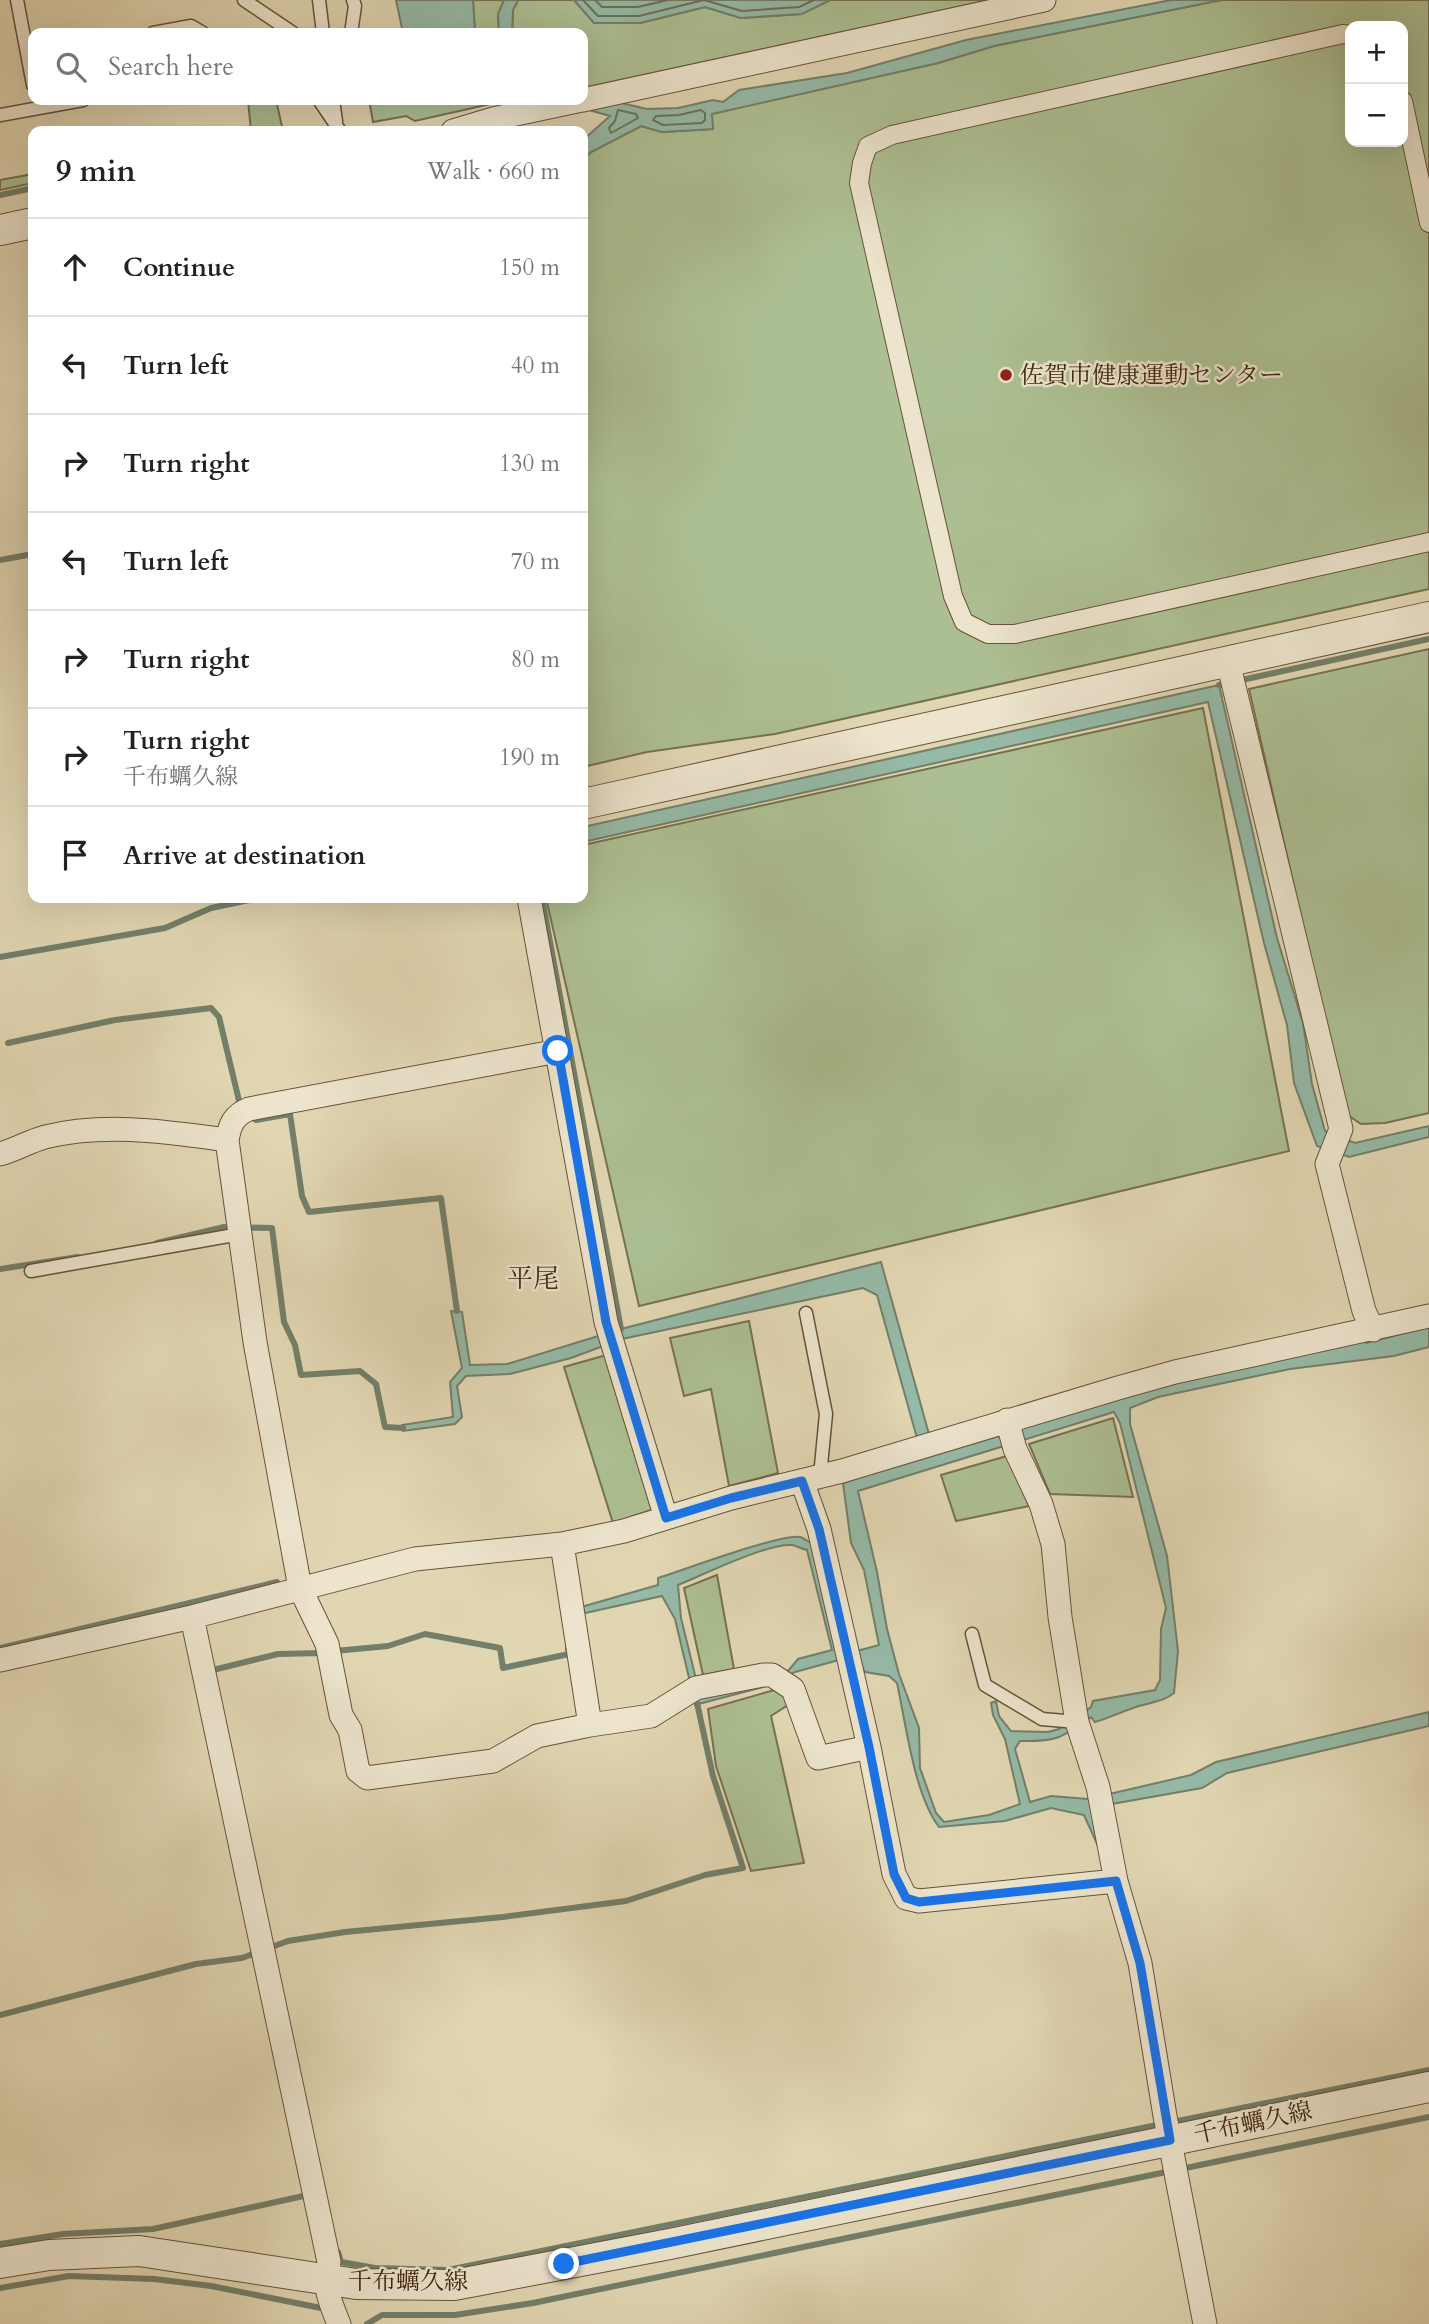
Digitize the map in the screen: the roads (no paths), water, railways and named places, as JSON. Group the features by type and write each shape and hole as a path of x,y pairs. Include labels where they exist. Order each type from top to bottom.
{"street":[{"path":"588,98 1044,0"},
{"path":"1345,34 892,135 868,146 859,183 953,596 964,622 988,634 1015,634 1429,542"},
{"path":"470,126 558,105"},
{"path":"1408,124 1429,223"},
{"path":"0,230 28,224"},
{"path":"588,803 1231,675 1429,617"},
{"path":"1231,675 1341,1129 1327,1164 1364,1311 1373,1329"},
{"path":"530,903 599,1290 666,1518"},
{"path":"558,1051 243,1111 229,1127 227,1140 255,1342 300,1588 329,1652 341,1714 350,1730 358,1771 367,1778 461,1763 493,1761 537,1736 590,1724 651,1716 696,1688 763,1675 777,1679 793,1689 818,1758 869,1747"},
{"path":"0,1154 45,1137 87,1131 149,1130 227,1140"},
{"path":"0,1660 192,1617 415,1559 562,1544 624,1531 731,1498 811,1479 1175,1373 1429,1316"},
{"path":"1007,1420 1015,1449 1041,1504 1053,1544 1074,1721 1098,1787 1116,1881 1140,1963 1205,2324"},
{"path":"811,1479 819,1529 869,1747 894,1874 906,1898 919,1902 1116,1881"},
{"path":"562,1544 590,1724"},
{"path":"192,1617 329,2263 326,2279 328,2297 339,2324"},
{"name":"千布蠣久線","path":"0,2263 49,2255 139,2251 356,2284 454,2285 1171,2145 1429,2087"}],"lane":[{"path":"17,0 28,58"},
{"path":"244,0 286,28"},
{"path":"319,0 322,28"},
{"path":"352,28 354,0"},
{"path":"0,115 34,105"},
{"path":"323,105 338,126"},
{"path":"334,105 339,126"},
{"path":"339,126 341,105"},
{"path":"31,1271 121,1257 219,1237 239,1227"},
{"path":"806,1313 826,1414 811,1479"},
{"path":"972,1634 985,1685 1042,1719 1074,1721"}],"water":[{"path":"396,0 473,0 475,28 402,28"},
{"path":"504,0 518,0 513,10 512,28 499,28 498,14"},
{"path":"574,0 830,0 802,14 741,18 705,7 640,23 594,23"},
{"path":"1171,0 1221,0 994,46 938,63 712,114 713,129 662,132 641,126 588,155 588,136 610,116 572,105 588,105 588,95 647,109 678,108 713,100 723,102 739,90 847,73 966,40"},
{"path":"1219,685 1277,938 1303,1023 1312,1084 1325,1131 1355,1143 1429,1126 1429,1137 1349,1157 1317,1146 1294,1083 1287,1025 1264,943 1208,702 588,841 588,826"},
{"path":"881,1262 934,1452 1156,1385 1363,1338 1366,1343 1429,1327 1429,1347 1394,1356 1290,1369 1158,1397 1130,1408 1130,1424 1167,1556 1178,1651 1174,1693 1095,1722 1091,1717 1058,1737 1042,1741 1020,1741 1015,1749 1030,1802 1051,1796 1088,1799 1191,1775 1216,1762 1429,1712 1429,1726 1227,1773 1202,1788 1112,1804 1098,1846 1084,1815 1051,1808 1005,1821 939,1827 930,1813 917,1778 897,1683 889,1676 865,1672 857,1658 795,1672 763,1687 695,1705 694,1697 755,1685 789,1670 798,1659 832,1650 807,1550 792,1545 767,1549 678,1585 681,1618 696,1679 690,1682 675,1619 662,1596 581,1614 581,1607 658,1585 658,1578 753,1546 800,1537 814,1545 857,1651 879,1645 864,1570 851,1543 843,1483 922,1456 877,1295 863,1288 622,1339 571,1358 510,1374 466,1376 457,1386 462,1417 455,1424 403,1431 402,1425 453,1417 450,1382 462,1368 451,1311 462,1312 470,1365 507,1364 621,1329","holes":["1114,1412 1120,1423 1166,1608 1161,1629 1160,1680 1155,1690 1093,1701 1091,1707 1059,1729 1048,1732 1011,1731 999,1716 996,1701 991,1703 993,1715 1005,1739 1020,1804 989,1815 944,1822 936,1813 920,1768 919,1728 899,1674 887,1629 858,1491"]}],"waterway":[{"path":"0,195 28,189"},
{"path":"0,560 28,555"},
{"path":"1219,685 1429,639"},
{"path":"0,957 165,928 211,908 235,903"},
{"path":"543,903 621,1329"},
{"path":"8,1043 115,1020 211,1008 219,1017 241,1109"},
{"path":"249,1115 256,1120 290,1114 302,1196 309,1212 441,1198 457,1311"},
{"path":"157,1243 224,1227 272,1228 284,1322 295,1345 301,1375 360,1371 376,1384 385,1427 403,1428"},
{"path":"0,1269 78,1257"},
{"path":"0,1648 277,1582"},
{"path":"335,1651 388,1646 425,1634 500,1648 503,1668 569,1654 568,1649"},
{"path":"209,1671 278,1654 324,1653"},
{"path":"0,2015 196,1964 242,1958 288,1941 345,1932 503,1917 626,1901 705,1875 743,1868 713,1776 697,1703"},
{"path":"1173,2122 1429,2070"},
{"path":"1181,2169 1429,2117"},
{"path":"338,2252 341,2262 375,2268 448,2270 1162,2124"},
{"path":"367,2324 382,2315 455,2315 533,2303 1171,2171"},
{"path":"0,2244 63,2234 153,2229 308,2195"},
{"path":"0,2288 69,2276 154,2279 211,2286 326,2309"}],"place":[{"name":"佐賀市健康運動センター","path":"1006,375"}],"district":[{"name":"平尾","path":"533,1278"}]}
